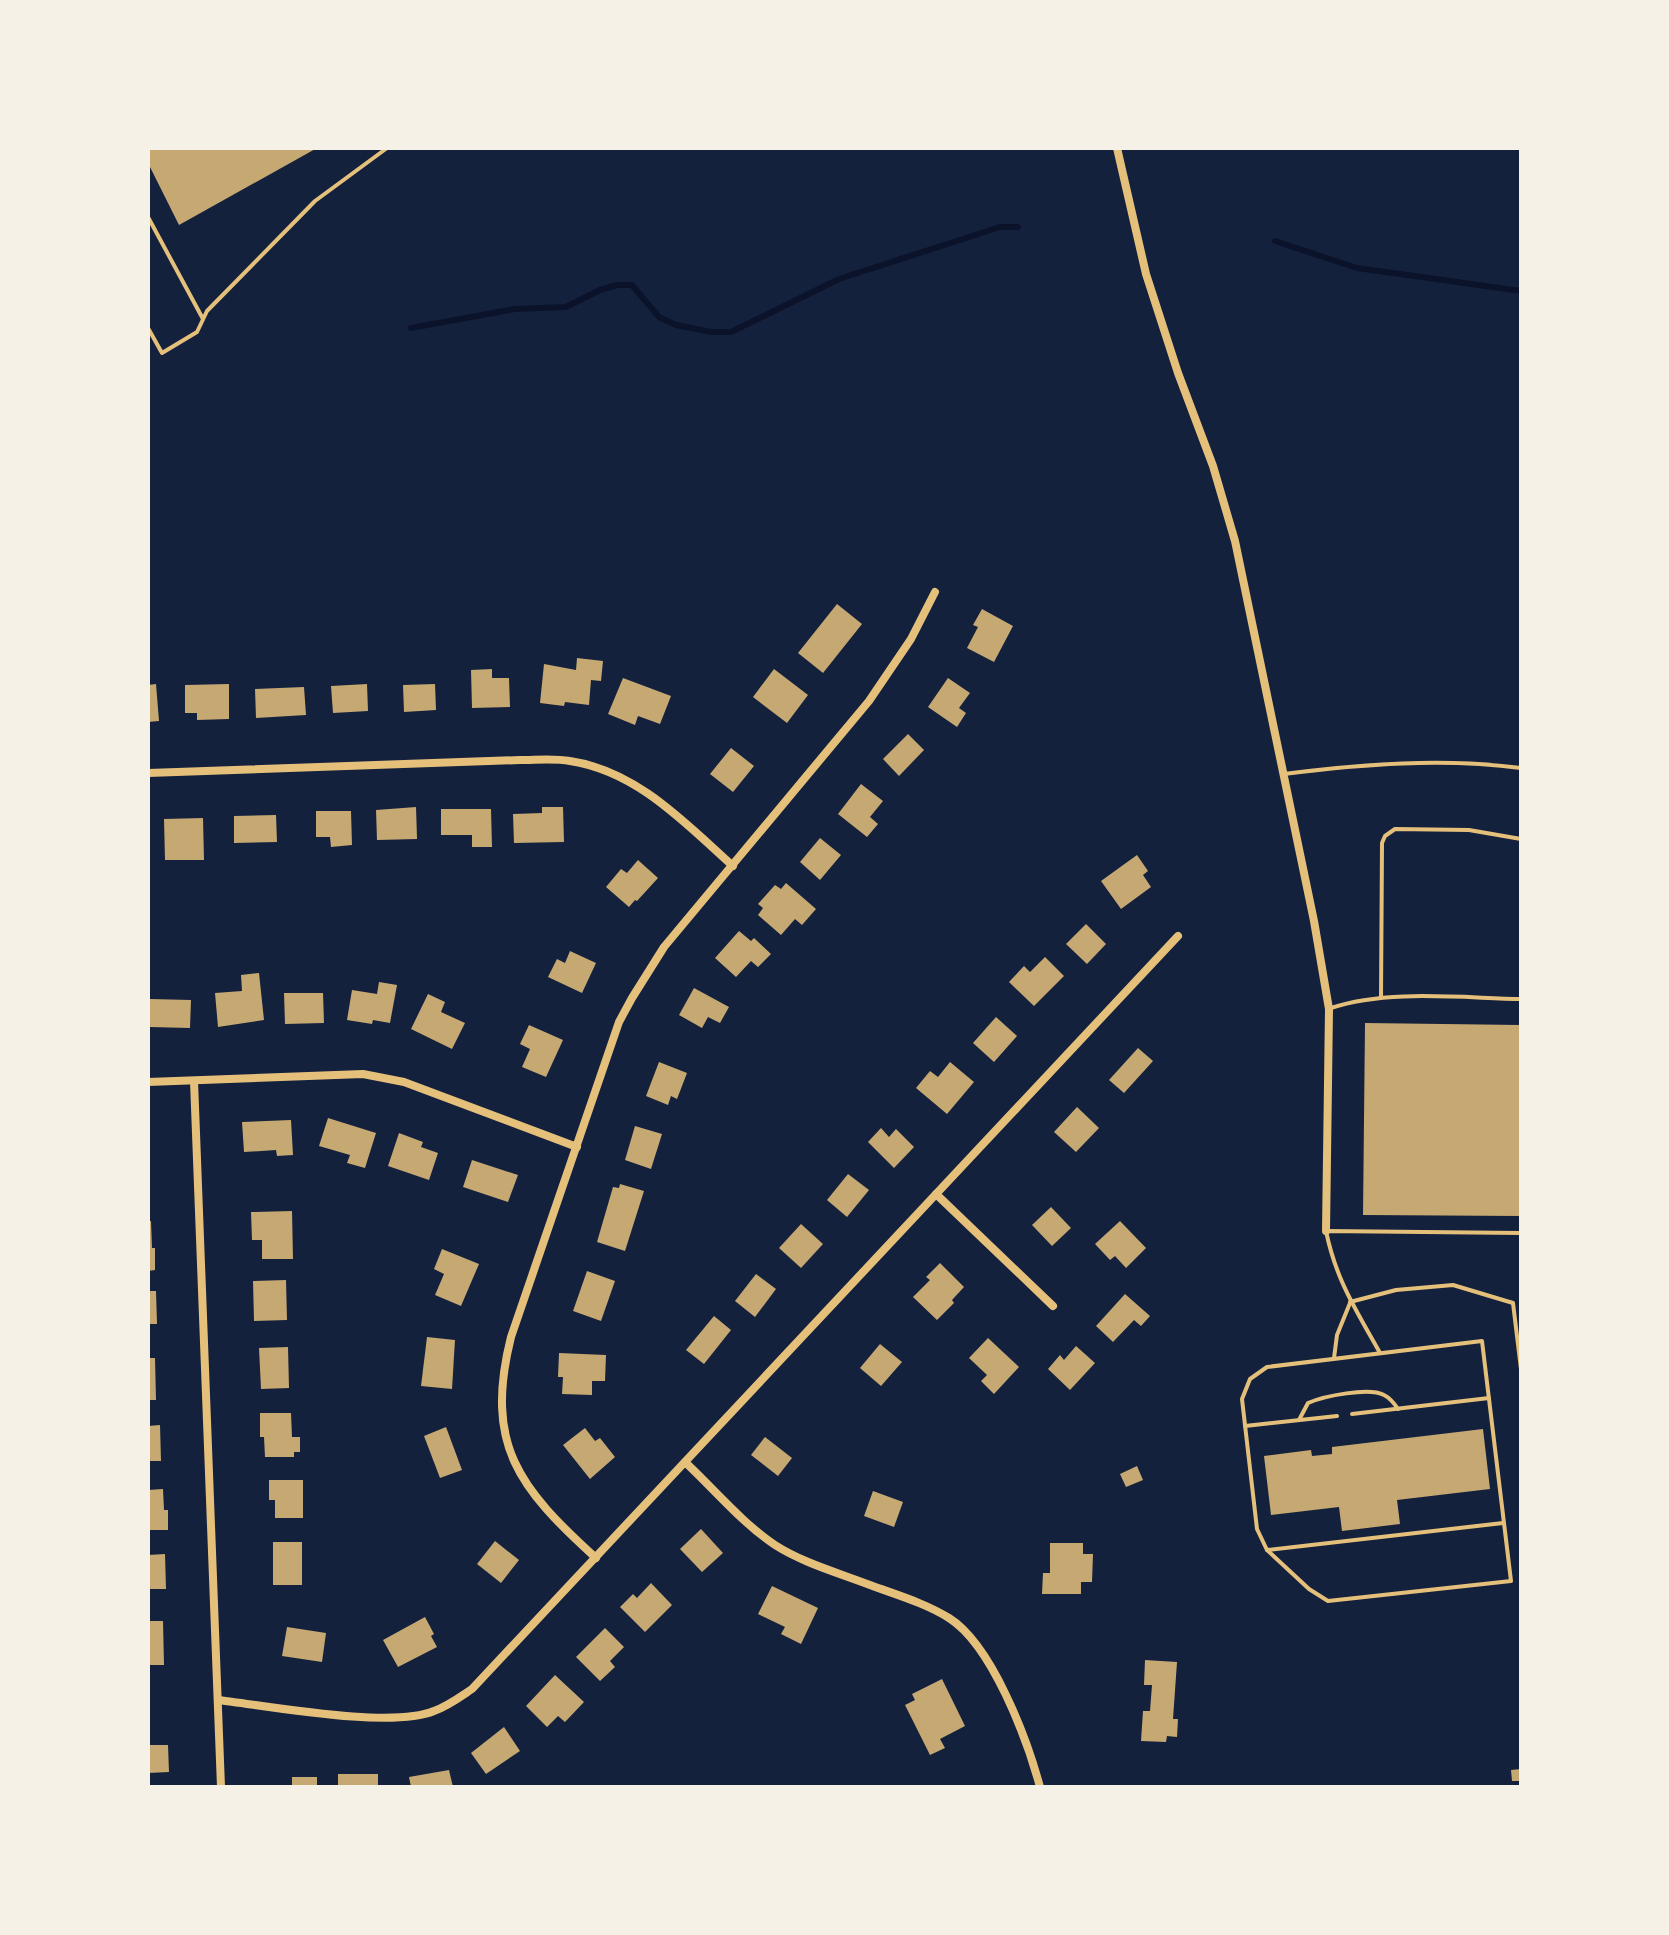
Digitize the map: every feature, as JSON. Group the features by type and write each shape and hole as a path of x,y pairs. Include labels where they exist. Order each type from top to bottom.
{"street":[{"path":"1117,148 1146,274 1231,526 1284,774 1329,1009 1326,1231"},
{"path":"596,1558 553,1519 526,1486 505,1436 502,1411 504,1367 511,1337 619,1022 664,947 869,701 911,639 935,592"},
{"path":"148,773 505,760 569,761 611,773 648,792 733,866"},
{"path":"218,1700 381,1717 410,1717 433,1712 456,1700 487,1675 1178,936"},
{"path":"148,1082 363,1074 404,1082 577,1147"},
{"path":"194,1081 221,1787"},
{"path":"936,1194 1053,1306"},
{"path":"685,1462 775,1545 951,1620 981,1651 993,1671 1022,1732 1040,1787"}],"lane":[{"path":"148,328 162,353 197,332 207,311 315,201 387,148"},
{"path":"148,217 203,319"},
{"path":"1284,774 1356,765 1490,764 1521,768"},
{"path":"1381,997 1382,843 1385,836 1395,829 1469,830 1521,839"},
{"path":"1329,1009 1352,1001 1381,997 1521,999"},
{"path":"1380,1353 1350,1302 1332,1262 1326,1231 1521,1233"},
{"path":"1350,1302 1396,1290 1453,1285 1521,1303"},
{"path":"1334,1358 1337,1335 1350,1302"},
{"path":"1513,1303 1521,1369"},
{"path":"1482,1341 1511,1581 1328,1601 1309,1589 1267,1550 1257,1529 1242,1399 1250,1379 1267,1367 1334,1358 1482,1341"},
{"path":"1299,1420 1308,1403 1319,1398 1371,1391 1389,1397 1398,1409"},
{"path":"1352,1414 1489,1398"},
{"path":"1245,1426 1337,1416"},
{"path":"1267,1550 1504,1522"}],"building":[{"path":"148,148 317,148 179,225 148,163"},
{"path":"837,604 862,624 823,673 798,653"},
{"path":"982,609 1013,626 994,662 967,648 978,627 973,625"},
{"path":"577,658 603,661 601,681 591,680 589,705 540,703 544,664 576,670"},
{"path":"492,669 492,678 509,678 510,707 472,708 471,670"},
{"path":"774,669 808,695 787,723 753,697"},
{"path":"623,678 671,696 660,724 638,716 635,725 608,714"},
{"path":"948,678 970,693 959,708 966,713 957,727 928,707"},
{"path":"156,684 159,721 148,722 148,685"},
{"path":"229,684 229,719 197,720 197,713 185,713 185,685"},
{"path":"367,684 368,711 333,713 331,686"},
{"path":"435,684 436,710 404,712 403,685"},
{"path":"304,687 306,715 256,718 255,689"},
{"path":"908,734 924,750 899,776 883,759"},
{"path":"731,748 754,766 733,792 710,774"},
{"path":"861,784 883,801 870,817 878,824 867,837 838,814"},
{"path":"416,807 417,839 377,840 376,810"},
{"path":"542,807 563,807 564,842 514,843 513,814 542,813"},
{"path":"441,809 491,809 492,847 472,847 472,835 441,835"},
{"path":"316,811 351,811 352,845 331,847 330,837 316,837"},
{"path":"276,815 277,842 234,843 234,816"},
{"path":"203,818 204,860 165,860 164,819"},
{"path":"820,838 841,855 820,880 800,862"},
{"path":"1137,855 1148,871 1143,875 1151,887 1121,909 1101,881"},
{"path":"638,860 658,878 629,907 606,887 621,869 627,873"},
{"path":"786,883 816,909 802,925 795,919 781,935 758,915 763,908 758,904 775,885 781,889"},
{"path":"1086,924 1106,944 1087,964 1066,944"},
{"path":"739,931 751,941 754,938 771,954 758,967 751,961 736,977 715,958"},
{"path":"570,951 596,963 582,993 548,977 557,959 565,963"},
{"path":"1045,957 1064,976 1034,1006 1009,982 1024,966 1030,972"},
{"path":"259,973 264,1020 218,1027 215,993 242,991 241,975"},
{"path":"379,982 397,985 390,1023 347,1020 352,990 377,994"},
{"path":"694,988 729,1007 720,1023 708,1017 702,1028 679,1015"},
{"path":"284,993 323,993 324,1023 285,1024"},
{"path":"428,994 445,1002 441,1012 465,1023 452,1049 411,1029"},
{"path":"150,999 191,1000 190,1028 149,1027"},
{"path":"996,1017 1017,1036 994,1062 973,1043"},
{"path":"1365,1023 1521,1025 1521,1216 1363,1215"},
{"path":"529,1025 563,1040 546,1077 522,1067 530,1049 520,1044"},
{"path":"1138,1048 1153,1061 1124,1093 1109,1080"},
{"path":"659,1062 687,1073 677,1099 671,1096 668,1105 646,1096"},
{"path":"950,1062 974,1082 947,1114 916,1088 930,1071 938,1077"},
{"path":"1077,1107 1099,1128 1076,1152 1054,1132"},
{"path":"328,1118 376,1133 365,1168 347,1163 350,1155 319,1146"},
{"path":"291,1120 293,1155 277,1156 276,1150 244,1152 242,1122"},
{"path":"635,1126 662,1134 651,1169 625,1160"},
{"path":"881,1128 889,1137 896,1129 914,1147 894,1168 868,1142"},
{"path":"399,1133 423,1142 421,1147 438,1153 429,1180 388,1166"},
{"path":"472,1160 518,1175 508,1202 463,1187"},
{"path":"848,1174 869,1190 847,1217 827,1200"},
{"path":"620,1184 644,1191 625,1251 597,1242 613,1187 619,1188"},
{"path":"1051,1207 1071,1228 1052,1246 1032,1225"},
{"path":"292,1211 293,1259 262,1259 262,1240 252,1240 251,1212"},
{"path":"148,1221 151,1221 152,1248 155,1248 155,1270 148,1271"},
{"path":"1120,1221 1146,1248 1126,1268 1115,1256 1110,1260 1095,1244"},
{"path":"801,1224 823,1244 801,1268 779,1248"},
{"path":"442,1249 479,1264 461,1306 435,1295 444,1274 434,1269"},
{"path":"940,1263 964,1287 937,1320 913,1297 930,1280 926,1277"},
{"path":"587,1271 615,1281 601,1321 573,1311"},
{"path":"756,1274 776,1289 755,1317 735,1301"},
{"path":"286,1280 287,1320 254,1321 253,1281"},
{"path":"148,1291 156,1291 157,1324 148,1324"},
{"path":"1125,1294 1150,1316 1141,1326 1134,1320 1113,1342 1096,1326"},
{"path":"714,1316 731,1330 704,1364 686,1350"},
{"path":"427,1337 455,1340 452,1389 421,1386"},
{"path":"988,1338 1019,1367 994,1394 981,1381 987,1375 969,1358"},
{"path":"880,1344 902,1362 881,1386 860,1368"},
{"path":"1076,1346 1095,1363 1070,1390 1048,1369 1060,1355 1064,1360"},
{"path":"288,1347 289,1388 261,1389 259,1348"},
{"path":"559,1353 606,1355 605,1381 592,1381 592,1395 562,1394 563,1377 558,1377"},
{"path":"148,1358 155,1358 156,1400 148,1400"},
{"path":"260,1413 291,1413 292,1437 300,1437 300,1452 294,1452 294,1457 265,1457 264,1437 260,1437"},
{"path":"160,1425 161,1461 148,1461 148,1426"},
{"path":"446,1427 462,1470 440,1478 424,1436"},
{"path":"585,1428 595,1441 600,1438 615,1457 590,1479 563,1445"},
{"path":"1483,1429 1490,1489 1397,1500 1400,1524 1342,1531 1339,1507 1271,1515 1264,1456 1311,1450 1312,1456 1332,1454 1332,1447"},
{"path":"765,1437 792,1458 778,1476 751,1455"},
{"path":"1137,1466 1143,1480 1126,1487 1120,1474"},
{"path":"269,1480 303,1480 303,1518 275,1518 275,1500 269,1500"},
{"path":"163,1489 164,1510 168,1510 168,1530 148,1530 148,1490"},
{"path":"873,1491 903,1502 894,1527 864,1516"},
{"path":"701,1529 723,1553 702,1572 680,1549"},
{"path":"495,1541 519,1560 501,1583 477,1564"},
{"path":"273,1542 302,1542 302,1585 273,1585"},
{"path":"1050,1543 1083,1543 1083,1554 1093,1554 1092,1582 1081,1582 1081,1594 1042,1594 1043,1573 1050,1573"},
{"path":"165,1554 166,1589 148,1589 148,1555"},
{"path":"651,1583 672,1605 645,1632 620,1607 633,1594 637,1598"},
{"path":"772,1586 818,1608 801,1644 781,1634 785,1627 758,1614"},
{"path":"425,1617 437,1647 398,1667 383,1640"},
{"path":"148,1621 163,1621 164,1665 148,1665"},
{"path":"287,1627 326,1633 322,1662 282,1656"},
{"path":"605,1628 624,1647 610,1661 615,1667 600,1681 576,1657"},
{"path":"1145,1660 1177,1662 1173,1719 1178,1719 1177,1737 1167,1736 1166,1742 1141,1741 1143,1711 1150,1711 1152,1685 1144,1685"},
{"path":"555,1675 584,1702 565,1722 558,1716 547,1727 526,1706"},
{"path":"942,1679 965,1726 940,1739 945,1748 930,1755 905,1705 915,1700 912,1694"},
{"path":"504,1727 520,1751 486,1774 471,1753"},
{"path":"148,1745 168,1745 169,1772 148,1773"},
{"path":"1521,1769 1521,1781 1512,1781 1511,1770"},
{"path":"449,1770 453,1787 411,1787 409,1777"},
{"path":"338,1774 378,1774 378,1787 338,1787"},
{"path":"292,1777 317,1777 317,1787 292,1787"}],"waterway":[{"path":"411,328 515,309 566,307 600,290 632,285 659,317 676,325 711,332 731,332 839,279 1000,227 1018,227"},
{"path":"1275,241 1357,268 1521,291"}]}
